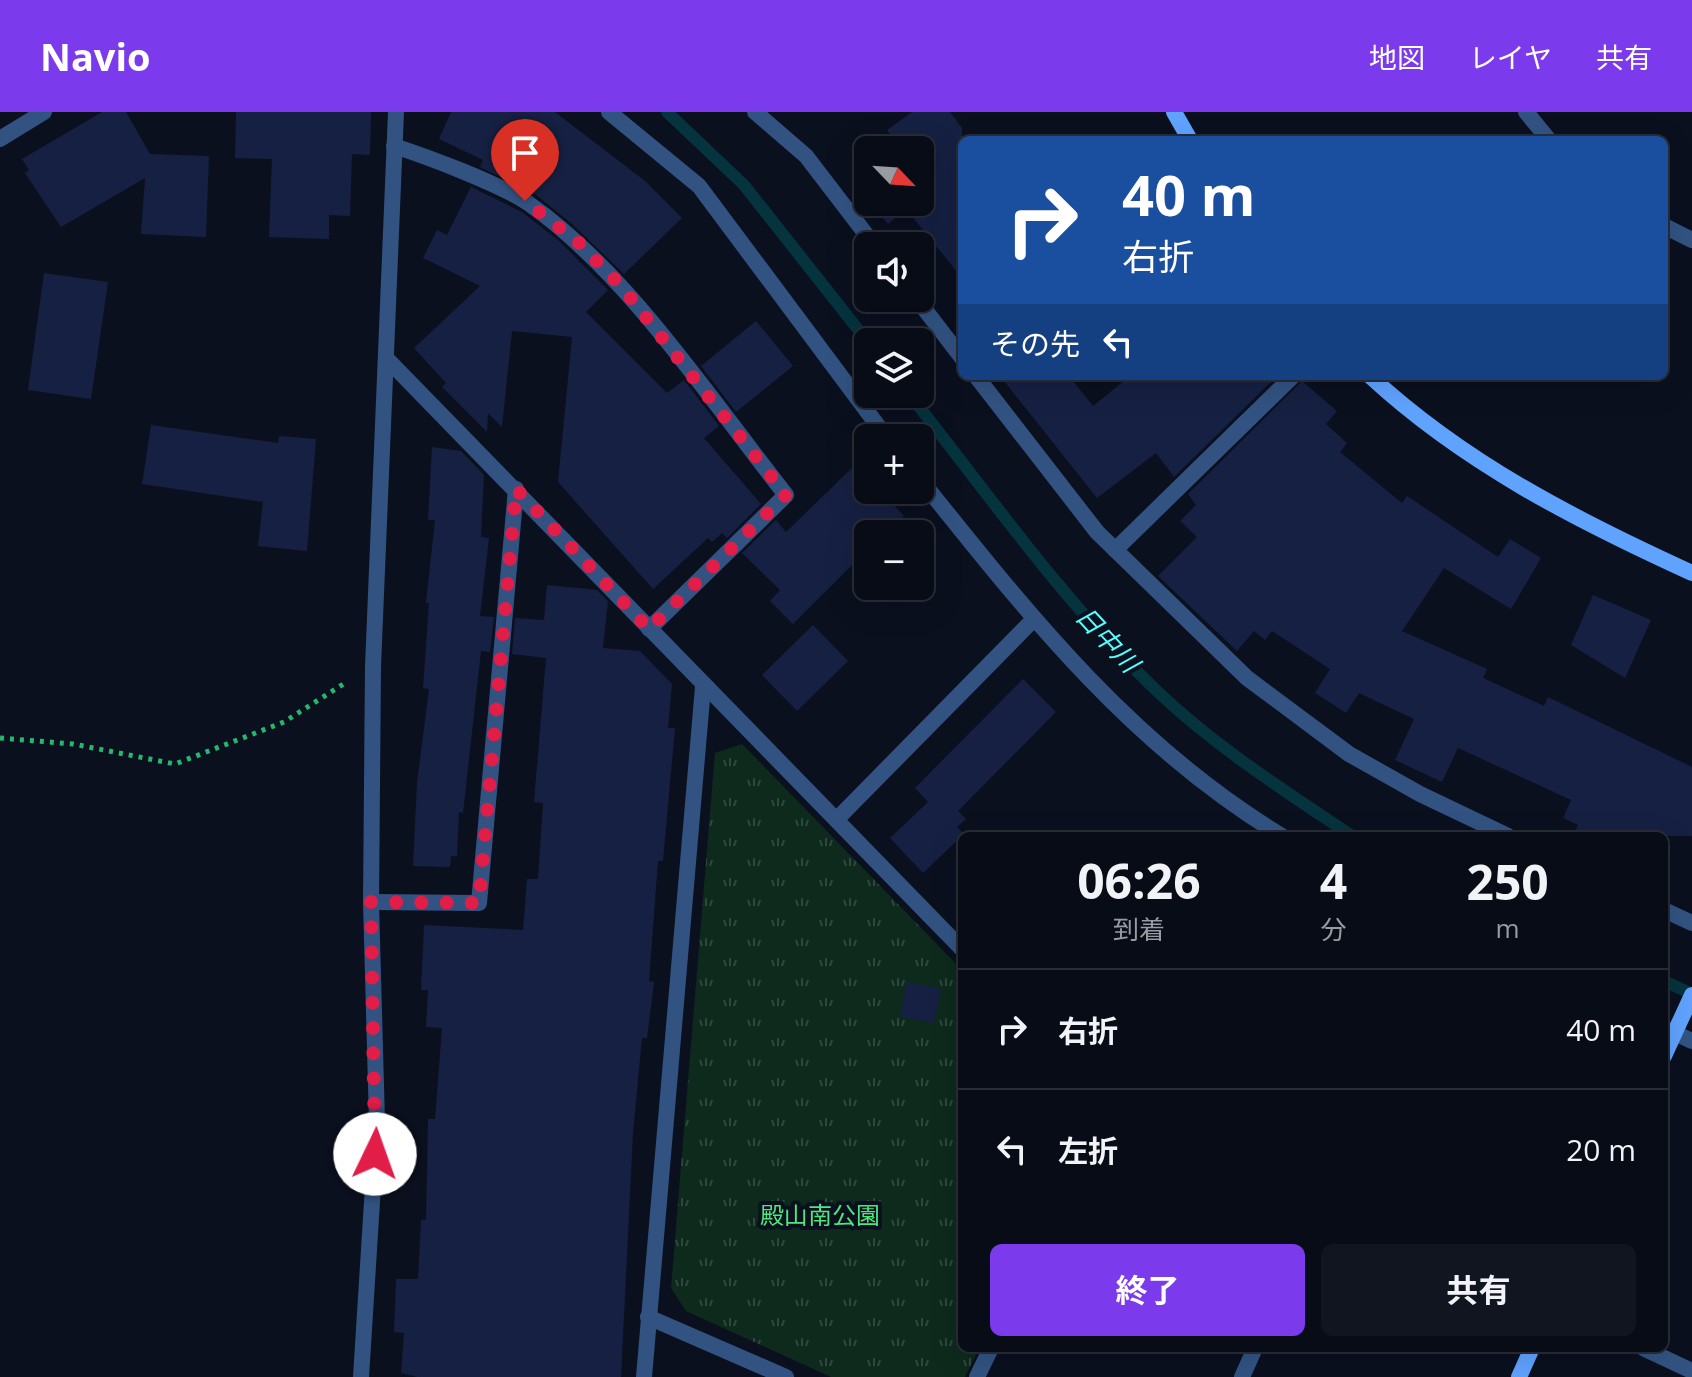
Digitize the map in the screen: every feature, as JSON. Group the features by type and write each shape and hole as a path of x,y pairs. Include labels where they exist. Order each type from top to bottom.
{"street":[{"path":"0,139 44,112"},
{"path":"361,1377 377,1122 371,902 373,666 396,112"},
{"path":"609,112 699,186 877,424"},
{"path":"755,112 806,156 864,232"},
{"path":"1174,112 1188,136"},
{"path":"1526,112 1546,136"},
{"path":"394,146 525,201 578,242 622,287 786,495 649,629"},
{"path":"1668,228 1692,240"},
{"path":"927,312 958,353"},
{"path":"387,359 516,489 703,687 837,819 958,945"},
{"path":"979,380 1097,532 1247,678 1349,754 1420,794 1500,832"},
{"path":"1115,550 1289,380"},
{"path":"1375,380 1454,445 1530,494 1692,573"},
{"path":"371,902 479,903 516,489"},
{"path":"934,496 1033,620 1102,695 1197,775 1276,832"},
{"path":"837,819 1033,620"},
{"path":"644,1377 703,687"},
{"path":"1668,912 1692,923"},
{"path":"1692,995 1669,1030 1692,1041"},
{"path":"648,1317 786,1377"},
{"path":"977,1377 989,1352"},
{"path":"1242,1377 1253,1352"},
{"path":"1519,1377 1530,1352"},
{"path":"1652,1352 1692,1371"}],"path":[{"path":"0,738 73,744 175,764 284,722 373,666"}],"green space":[{"name":"殿山南公園","path":"742,744 958,966 958,1352 977,1352 965,1377 831,1377 686,1311 671,1288 715,753"}],"building":[{"path":"102,112 126,112 150,154 209,156 206,237 141,234 145,178 61,227 25,173 29,170 22,159"},
{"path":"236,112 371,112 370,155 352,154 350,216 329,215 329,239 269,237 272,159 235,158"},
{"path":"451,112 555,112 645,181 682,218 624,274 572,224 535,194 480,167 483,160 439,139"},
{"path":"912,112 950,112 962,128 962,136 958,136 958,273 934,244 934,232 925,232 912,216 934,216 934,136 891,136 887,130"},
{"path":"471,187 522,212 558,240 608,290 586,312 667,393 684,380 719,426 704,438 761,504 727,538 722,533 712,542 708,538 653,589 558,482 572,337 512,331 502,427 488,413 487,432 442,387 446,383 414,348 480,286 423,258 437,230 447,235"},
{"path":"881,216 898,216 888,224"},
{"path":"44,273 108,282 91,399 28,390"},
{"path":"756,321 793,366 736,412 701,366"},
{"path":"1003,380 1072,380 1093,406 1125,380 1273,380 1174,477 1156,453 1097,498"},
{"path":"1302,381 1337,411 1326,424 1347,443 1340,452 1402,503 1407,496 1498,557 1510,539 1541,558 1511,609 1444,568 1402,631 1487,669 1483,678 1544,706 1548,697 1692,767 1692,836 1668,836 1668,832 1575,832 1578,825 1563,818 1571,800 1458,748 1442,782 1395,760 1414,719 1359,693 1346,713 1315,693 1330,669 1272,631 1265,640 1254,631 1237,651 1158,576 1197,537 1180,521 1196,505 1188,494"},
{"path":"151,425 278,443 279,436 316,439 307,551 258,546 263,502 142,484"},
{"path":"432,447 461,451 484,475 481,537 489,538 480,616 494,617 490,652 481,651 463,813 459,812 457,856 451,856 450,867 413,866 417,783 429,689 423,688 429,603 426,603 435,520 428,520"},
{"path":"854,466 854,504 893,504 904,516 900,520 854,520 854,563 793,624 770,601 780,590 742,553 776,520 786,532"},
{"path":"547,585 597,590 608,601 603,648 640,651 672,684 668,728 675,728 663,861 658,861 649,981 654,982 647,1038 642,1038 633,1132 621,1377 417,1377 401,1373 404,1333 394,1332 396,1279 418,1279 421,1220 426,1220 428,1119 435,1119 442,1028 426,1027 428,990 421,990 424,925 523,930 527,879 538,879 543,803 534,802 546,658 512,654 515,618 544,620"},
{"path":"1593,595 1651,620 1625,678 1571,645"},
{"path":"813,625 848,661 797,711 762,675"},
{"path":"1023,679 1056,712 958,811 966,819 957,827 962,832 958,832 958,840 923,873 890,838 928,802 915,788"},
{"path":"907,982 941,989 934,1023 900,1016"}],"waterway":[{"name":"日中川","path":"667,112 744,185 857,328"},
{"name":"日中川","path":"920,408 1028,548 1123,658 1203,731 1346,832"},
{"name":"日中川","path":"1668,983 1692,994"}],"route":[{"path":"375,1154 377,1122 371,902 479,903 516,489 649,629 786,495 622,287 578,242 525,201"}]}
